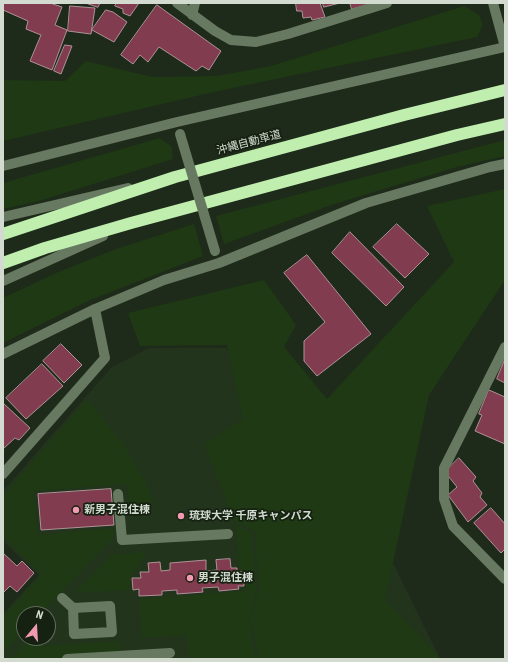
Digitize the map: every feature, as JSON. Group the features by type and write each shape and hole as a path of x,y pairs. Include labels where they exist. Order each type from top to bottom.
{"highway":[{"name":"沖縄自動車道","path":"3,234 175,177 404,114 505,90"},
{"path":"3,263 45,248 131,223 449,137 505,124"}],"street":[{"path":"177,3 215,31 232,40 256,42 288,34 387,3"},
{"path":"192,15 195,3"},
{"path":"3,166 177,122 505,47 494,3"},
{"path":"177,122 219,263"},
{"path":"3,354 95,309 164,280 219,263 366,202 505,164"},
{"path":"3,217 175,177"},
{"path":"3,281 131,223"},
{"path":"3,474 105,358 95,309"},
{"path":"505,347 444,468 444,499 453,526 505,579"},
{"path":"118,494 122,540 228,534"},
{"path":"62,598 73,608"},
{"path":"66,659 170,653"}],"shaded area":[{"path":"464,6 479,15 483,25 477,37 218,91 3,141 3,80 65,81 86,61 152,77 217,76 271,66"},
{"path":"160,138 172,147 173,159 39,201 3,209 3,183"},
{"path":"505,140 505,156 457,167 337,203 224,244 216,216"},
{"path":"505,189 505,280 429,395 385,600 441,659 259,659 251,618 259,588 255,531 235,522 204,444 243,419 227,345 140,346 128,313 264,280 296,325 284,347 327,399 454,262 427,206"},
{"path":"194,224 203,256 88,301 3,343 3,298 56,273 116,249"},
{"name":"琉球大学 千原キャンパス","path":"149,348 226,348 385,547 440,659 3,659 3,614 39,575 3,541 3,491 111,368"},
{"path":"87,399 126,448 145,481 153,500 131,519 127,484 34,491 38,535 113,528 115,536 48,606 16,606 16,639 3,652 3,617 42,574 3,537 3,496"},
{"path":"236,525 252,533 256,591 249,620 255,659 189,659 187,635 142,638 139,599 246,591 244,570 239,571"},
{"path":"147,552 130,577 131,590 75,593 111,555"},
{"path":"120,641 121,651 66,654 62,659 11,659 23,646 56,646"}],"building":[{"path":"3,3 50,3 62,7 55,25 67,30 52,70 30,61 41,35 26,29 28,21 3,10"},
{"path":"86,3 100,3 98,7"},
{"path":"117,3 139,3 130,16 123,13 123,9 115,6"},
{"path":"296,3 320,3 325,17 312,20 311,17 303,18 302,11 297,11"},
{"path":"323,3 340,3 324,7"},
{"path":"350,3 374,3 352,9"},
{"path":"157,5 221,51 209,70 202,66 196,71 159,47 148,62 140,55 133,64 121,55"},
{"path":"70,6 95,8 91,34 68,31"},
{"path":"106,10 113,12 127,22 114,42 92,30"},
{"path":"65,45 72,46 61,74 54,71"},
{"path":"397,224 429,254 405,278 373,247"},
{"path":"350,232 404,287 386,306 332,253"},
{"path":"307,255 371,334 317,376 304,361 304,341 325,322 284,273"},
{"path":"61,344 82,365 64,383 43,361"},
{"path":"505,359 505,383 497,379"},
{"path":"42,364 63,386 26,419 6,398"},
{"path":"489,390 505,397 505,444 475,431 482,415 479,414"},
{"path":"3,403 30,428 19,440 15,438 3,449"},
{"path":"459,458 476,477 473,481 482,493 480,497 487,505 468,522 448,495 457,487 445,472"},
{"name":"新男子混住棟","path":"111,489 114,525 41,530 38,494"},
{"path":"491,508 505,524 505,549 501,553 474,523"},
{"path":"3,553 17,566 22,561 34,573 17,592 10,586 3,593"},
{"name":"男子混住棟","path":"230,559 231,568 237,568 237,572 243,572 244,586 238,586 239,589 219,591 218,587 202,588 203,592 177,594 177,590 162,591 162,595 139,596 139,589 133,590 132,578 141,578 140,572 149,572 148,563 160,562 161,571 170,570 170,563 206,560 206,571 217,570 216,560"}],"place":[{"name":"新男子混住棟","path":"76,510"},
{"name":"琉球大学 千原キャンパス","path":"181,516"},
{"name":"男子混住棟","path":"190,578"}]}
